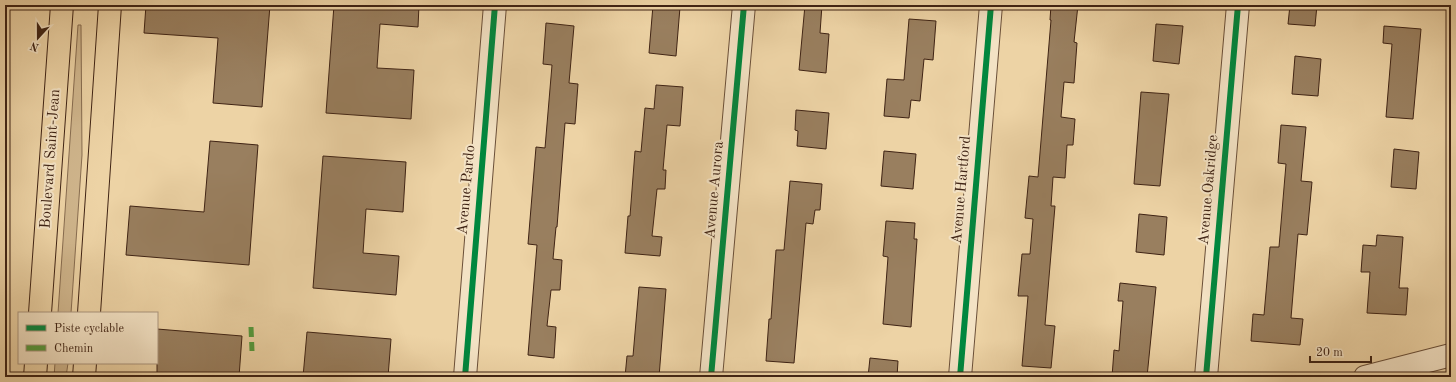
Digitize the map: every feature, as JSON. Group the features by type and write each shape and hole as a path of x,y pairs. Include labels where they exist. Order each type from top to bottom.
{"main road":[{"name":"Boulevard Saint-Jean","path":"40,312 62,5"},
{"path":"88,312 110,5"},
{"path":"35,377 36,364"},
{"path":"84,377 85,364"}],"street":[{"name":"Avenue Pardo","path":"465,377 495,5"},
{"name":"Avenue Aurora","path":"711,377 744,5"},
{"name":"Avenue Hartford","path":"960,377 991,5"},
{"name":"Avenue Oakridge","path":"1206,377 1238,5"},
{"path":"1365,377 1451,355"}],"shaded area":[{"path":"78,25 81,25 82,155 71,312 58,312"},
{"path":"55,364 68,364 66,377 54,377"}],"building":[{"path":"146,5 270,5 262,107 213,103 218,38 144,33"},
{"path":"334,5 419,5 418,27 380,24 377,68 414,70 411,119 326,113"},
{"path":"653,5 680,7 676,56 649,53"},
{"path":"805,5 822,5 820,33 829,34 826,73 799,70"},
{"path":"1051,5 1078,5 1074,42 1077,43 1074,83 1064,82 1061,117 1075,119 1073,145 1067,145 1065,178 1053,177 1051,206 1055,206 1045,325 1055,326 1051,368 1022,366 1028,296 1018,296 1022,254 1030,254 1033,219 1025,218 1029,176 1038,177"},
{"path":"1290,5 1317,5 1315,26 1288,24"},
{"path":"909,19 936,21 933,60 924,59 920,101 911,100 909,118 884,116 887,79 904,80"},
{"path":"546,23 574,26 569,83 578,84 575,124 565,123 553,259 562,260 560,290 551,290 547,326 556,327 554,358 528,355 537,245 528,244 536,147 545,148 552,65 543,64"},
{"path":"1156,24 1183,26 1179,64 1153,61"},
{"path":"1384,26 1421,29 1413,119 1386,117 1392,44 1383,43"},
{"path":"1295,56 1321,59 1318,96 1292,94"},
{"path":"656,85 683,87 680,126 667,125 663,170 666,170 665,189 657,189 652,236 662,237 660,256 625,253 628,216 630,216 635,151 641,152 645,108 654,109"},
{"path":"1141,92 1169,94 1160,186 1134,184"},
{"path":"796,110 829,113 826,149 797,146 798,131 795,130"},
{"path":"1281,125 1306,127 1301,181 1312,182 1307,235 1298,234 1291,318 1303,319 1300,345 1251,341 1253,314 1264,315 1270,247 1279,247 1286,164 1278,163"},
{"path":"210,141 258,145 249,265 126,255 130,206 204,212"},
{"path":"1394,149 1419,152 1416,189 1391,187"},
{"path":"884,151 916,154 913,189 881,186"},
{"path":"323,156 406,162 403,212 366,209 363,253 399,256 396,295 313,288"},
{"path":"790,181 822,184 820,210 815,210 813,224 806,223 794,363 766,361 769,319 771,319 776,250 784,250"},
{"path":"1139,214 1167,217 1164,255 1136,252"},
{"path":"886,221 915,223 914,239 917,239 911,327 883,324 888,257 883,256"},
{"path":"1377,235 1403,237 1399,288 1408,288 1406,315 1367,313 1370,272 1361,272 1363,245 1376,246"},
{"path":"1120,283 1156,287 1147,377 1112,377 1114,350 1119,351 1123,301 1118,301"},
{"path":"639,287 666,289 659,377 625,377 627,356 633,356"},
{"path":"158,329 242,336 239,377 157,377"},
{"path":"307,332 391,339 388,377 351,375 351,377 303,377"},
{"path":"870,358 898,361 897,377 868,377"}],"marked path":[{"path":"251,327 252,351"}],"cycle path":[{"path":"465,377 495,5"},
{"path":"711,377 744,5"},
{"path":"960,377 991,5"},
{"path":"1206,377 1238,5"}]}
